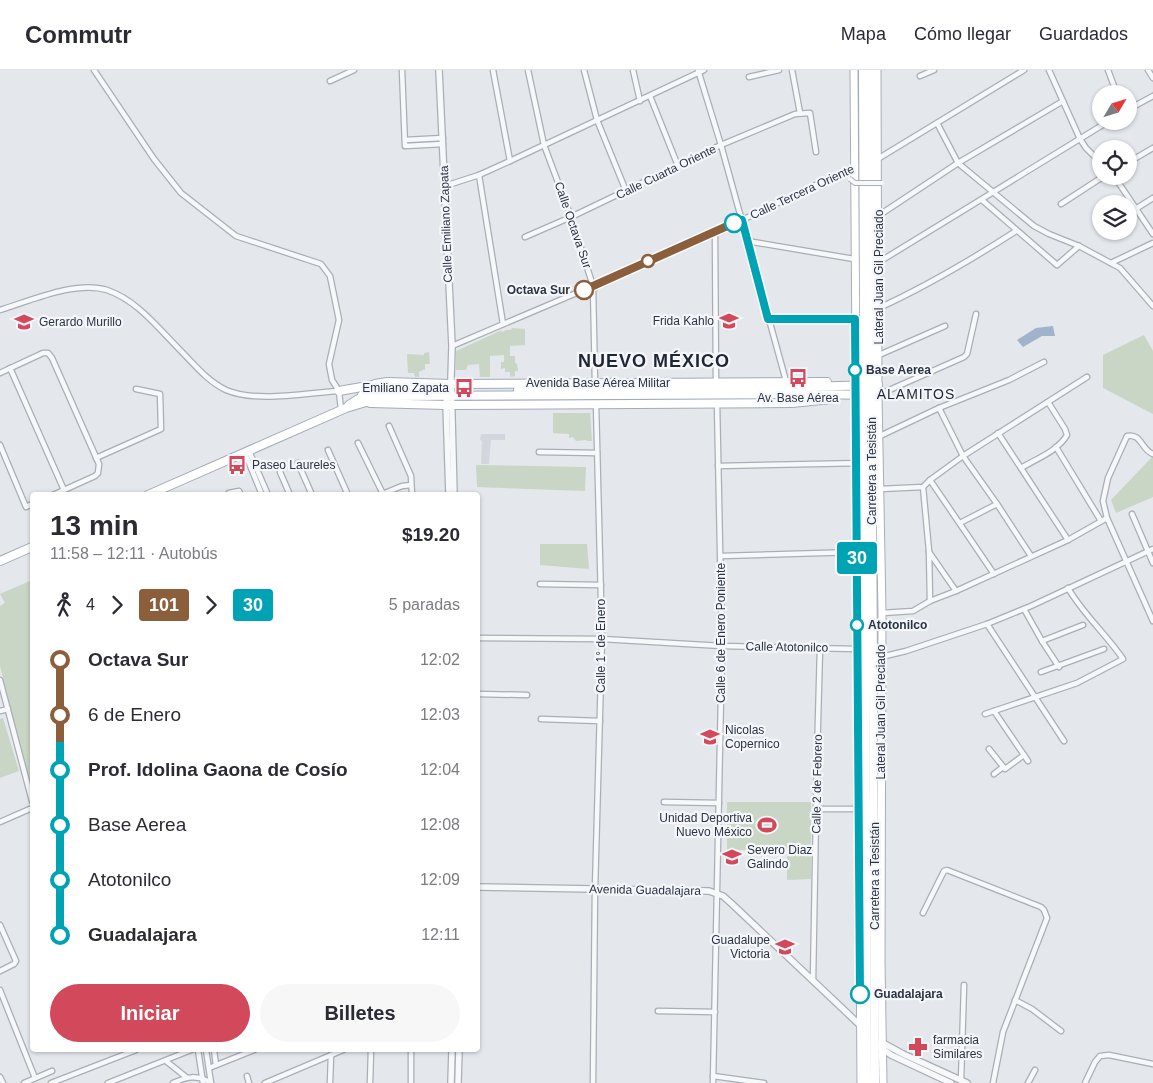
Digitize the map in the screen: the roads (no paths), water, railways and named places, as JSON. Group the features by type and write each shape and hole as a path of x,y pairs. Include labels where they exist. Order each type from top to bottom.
{"main road":[{"name":"Lateral Juan Gil Preciado","path":"854,70 855,396 860,463 857,552 857,649 862,703 859,809 871,1037 883,1083"},
{"name":"Carretera a Tesistán","path":"864,70 870,162"},
{"name":"Carretera a Tesistán","path":"867,1083 871,1037 870,70"},
{"name":"Lateral Juan Gil Preciado","path":"871,385 879,355 878,216 870,162 877,70"},
{"name":"Avenida Base Aérea Militar","path":"356,400 390,389 595,383 786,381 833,382 846,385"},
{"name":"Avenida Base Aérea Militar","path":"343,409 375,384 388,382 450,388 871,396"},
{"path":"339,391 375,384"},
{"name":"Avenida Base Aérea Militar","path":"155,492 343,409 386,396 450,388 725,389 871,385"},
{"name":"Avenida Base Aérea Militar","path":"366,403 792,403 825,400 842,396"},
{"name":"Lateral Juan Gil Preciado","path":"861,1083 871,1037 881,962 882,613 880,436 871,396"},
{"name":"Carretera a Tesistán","path":"871,396 860,463 862,703 871,1037 875,1083"},
{"path":"0,561 30,548"}],"street":[{"path":"94,70 154,159 181,193 236,236 321,264 326,270 330,276 339,320 330,364 332,380 339,391 343,409"},
{"path":"330,81 347,71 354,70"},
{"path":"402,70 405,146 443,141"},
{"name":"Calle Emiliano Zapata","path":"439,70 452,346 449,404"},
{"path":"493,70 510,161"},
{"name":"Calle Octava Sur","path":"528,70 544,145 571,217 593,286 595,383"},
{"path":"584,70 597,120 626,191"},
{"path":"634,70 640,101"},
{"path":"749,77 779,70"},
{"path":"792,70 800,113"},
{"path":"920,76 934,70"},
{"name":"Calle Tercera Oriente","path":"452,346 593,286 742,220 854,167 870,162 1024,70"},
{"path":"1050,70 1080,139 1092,154"},
{"path":"1108,70 1114,85"},
{"path":"1148,70 1153,78"},
{"path":"445,186 479,175 640,101 700,71 786,381"},
{"path":"650,96 678,166"},
{"path":"1138,104 1153,96"},
{"path":"878,216 958,163 1063,101"},
{"name":"Calle Cuarta Oriente","path":"525,237 721,145 795,114 810,113 816,152"},
{"path":"937,123 958,163 993,193 1034,226 1120,268 1153,306"},
{"path":"878,262 1094,130"},
{"path":"405,140 443,141"},
{"path":"1137,157 1153,148"},
{"path":"479,175 503,324"},
{"path":"850,179 855,183 882,183"},
{"path":"1061,204 1092,184"},
{"path":"1153,198 1137,208 1153,234"},
{"path":"982,200 1057,265 1078,246"},
{"path":"879,308 950,272 1016,231"},
{"path":"715,232 716,383"},
{"path":"747,241 854,260"},
{"path":"1111,263 1153,243"},
{"path":"0,310 64,291 84,288 106,289 123,298 149,318 206,378 225,389 258,397 339,391"},
{"path":"871,396 964,357 967,354 976,314"},
{"path":"768,319 855,319"},
{"path":"879,355 945,326"},
{"path":"0,373 43,353 48,353 52,358 100,469 98,473 60,492"},
{"path":"880,436 939,408 1009,380 1044,362"},
{"path":"10,368 64,490"},
{"path":"930,601 929,551 924,487 930,480 963,456 1087,377"},
{"path":"96,458 161,429 160,394 136,389"},
{"path":"1021,468 1063,442 1067,435 1048,402"},
{"name":"Calle 1° de Enero","path":"593,1083 602,639 596,403"},
{"name":"Calle 6 de Enero Poniente","path":"713,1083 716,1012 722,646 717,403"},
{"path":"449,404 449,492"},
{"path":"449,404 454,492"},
{"path":"939,408 963,456 1031,556"},
{"path":"388,426 411,476 412,492"},
{"path":"998,433 1068,540"},
{"path":"1153,454 1148,452 1138,438 1132,435 1127,436 1108,478 1103,501 1107,518 1153,621"},
{"path":"358,442 381,492"},
{"path":"0,445 26,507 30,505"},
{"path":"1056,447 1101,521"},
{"path":"328,450 347,492"},
{"path":"247,452 261,492"},
{"path":"247,452 267,492"},
{"path":"539,452 597,453"},
{"path":"298,463 311,492"},
{"path":"718,466 860,463"},
{"path":"280,472 289,492"},
{"path":"930,480 994,574"},
{"path":"387,492 402,486 411,485"},
{"path":"880,489 924,487"},
{"path":"960,523 997,504"},
{"path":"1132,514 1150,550 1153,563"},
{"path":"882,613 913,611 930,601 1068,540 1107,518"},
{"path":"882,657 987,624 1024,609 1150,550"},
{"path":"929,551 956,591"},
{"path":"721,556 857,552"},
{"path":"540,584 601,585"},
{"path":"985,714 1077,683 1123,659 1111,642 1076,602 1068,588"},
{"path":"1024,609 1059,667"},
{"path":"987,624 1064,741"},
{"path":"1042,641 1083,624"},
{"name":"Calle Atotonilco","path":"480,638 602,639 722,646 857,649"},
{"name":"Calle 2 de Febrero","path":"813,981 820,648"},
{"path":"1042,672 1104,650"},
{"path":"0,680 30,793"},
{"path":"480,694 527,695"},
{"path":"0,711 8,709"},
{"path":"994,711 1028,761"},
{"path":"541,719 600,721"},
{"path":"989,749 1003,767"},
{"path":"994,774 1024,756"},
{"path":"664,802 719,803"},
{"path":"0,822 30,809"},
{"path":"817,809 859,809"},
{"path":"923,912 944,871 947,870 1044,910 1047,918 1003,1032 993,1083"},
{"name":"Avenida Guadalajara","path":"480,887 717,893 732,904 871,1037 897,1058 952,1083"},
{"path":"0,925 1,932 16,961 0,971"},
{"path":"961,1081 964,985"},
{"path":"0,990 35,1078"},
{"path":"1015,1000 1032,1009 1061,1031"},
{"path":"658,1010 716,1012"},
{"name":"Avenida Guadalajara","path":"871,1037 903,1054 967,1083"},
{"path":"51,1083 131,1052"},
{"path":"108,1083 186,1052"},
{"path":"198,1052 203,1081"},
{"path":"166,1061 186,1076 211,1083 206,1052"},
{"path":"214,1052 216,1065"},
{"path":"209,1068 249,1052"},
{"path":"265,1083 338,1052"},
{"path":"370,1083 372,1052"},
{"path":"411,1052 411,1083"},
{"path":"451,1083 452,1052"},
{"path":"458,1083 459,1052"},
{"path":"330,1083 331,1055"},
{"path":"1085,1083 1100,1056 1109,1055 1153,1064"},
{"path":"1028,1083 1035,1070"},
{"path":"24,1083 52,1071"},
{"path":"0,1076 3,1083"},
{"path":"173,1083 186,1076"},
{"path":"247,1076 249,1083"},
{"path":"714,1076 764,1083"}],"water":[{"path":"1053,326 1055,336 1042,336 1023,347 1017,340 1036,328"}],"place":[{"name":"Octava Sur","path":"584,290"},
{"name":"Frida Kahlo","path":"729,321"},
{"name":"Gerardo Murillo","path":"24,322"},
{"name":"Base Aerea","path":"855,370"},
{"name":"Av. Base Aérea","path":"798,378"},
{"name":"Emiliano Zapata","path":"464,388"},
{"name":"Paseo Laureles","path":"237,465"},
{"name":"Atotonilco","path":"857,625"},
{"name":"Nicolas Copernico","path":"710,737"},
{"name":"Unidad Deportiva Nuevo México","path":"767,825"},
{"name":"Severo Diaz Galindo","path":"732,857"},
{"name":"Guadalupe Victoria","path":"785,947"},
{"name":"Guadalajara","path":"860,994"},
{"name":"farmacia Similares","path":"918,1047"}],"district":[{"name":"NUEVO MÉXICO","path":"654,361"},
{"name":"ALAMITOS","path":"916,394"}]}
